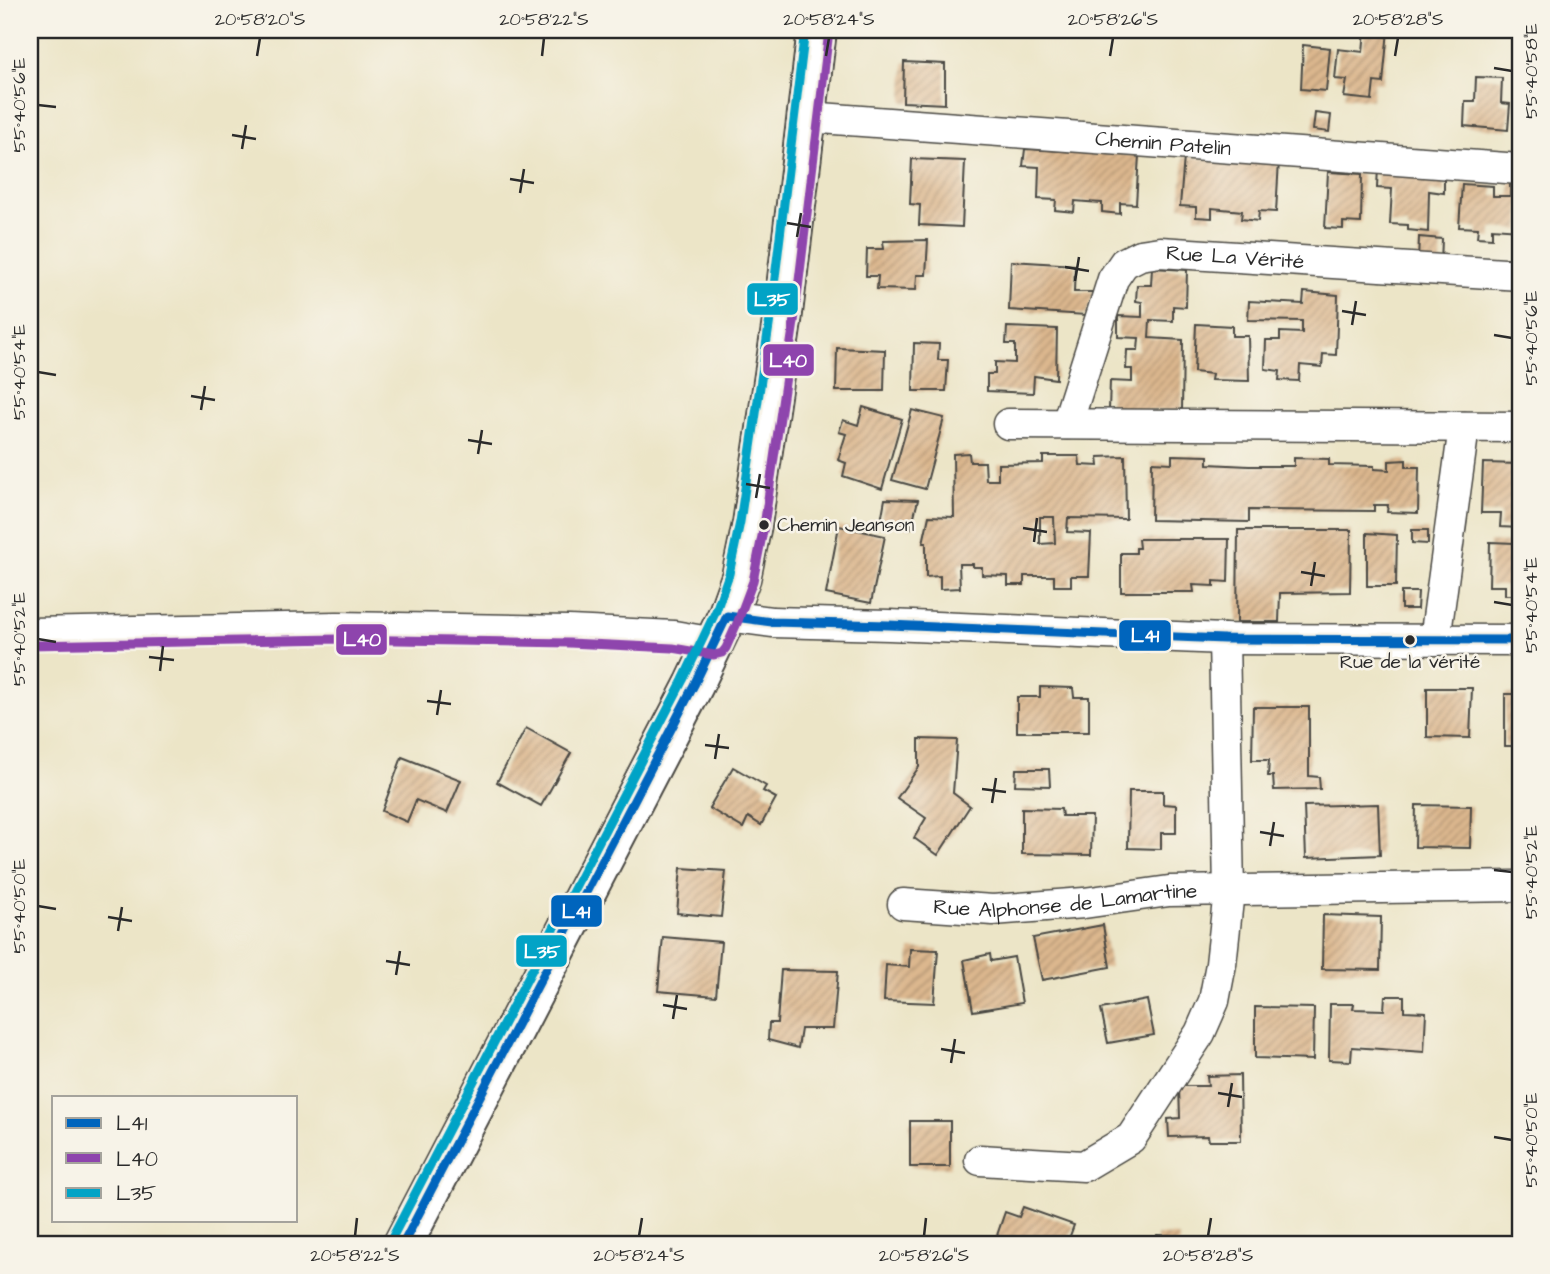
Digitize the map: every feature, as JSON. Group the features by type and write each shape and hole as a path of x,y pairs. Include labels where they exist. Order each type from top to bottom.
{"main road":[{"path":"403,1244 721,629 741,577 752,524 782,321 817,30"}],"street":[{"name":"Chemin Patelin","path":"807,117 1520,169"},
{"name":"Rue La Vérité","path":"1067,424 1113,279 1124,263 1140,255 1160,252 1520,275"},
{"path":"1008,424 1520,427"},
{"path":"1435,640 1465,427"},
{"path":"30,633 351,627 674,636 772,622 1224,639 1520,640"},
{"name":"Rue Alphonse de Lamartine","path":"980,1160 1084,1166 1131,1138 1200,1033 1214,1001 1229,891 1224,639"},
{"name":"Rue Alphonse de Lamartine","path":"903,904 993,911 1084,903 1169,891 1520,887"}],"building":[{"path":"1365,30 1388,30 1383,83 1374,82 1372,100 1344,97 1347,80 1335,79 1338,49 1363,52"},
{"path":"1303,45 1330,48 1326,91 1301,89"},
{"path":"904,62 945,64 945,104 903,102"},
{"path":"1476,77 1502,78 1501,103 1510,104 1508,130 1464,126 1465,101 1475,101"},
{"path":"1315,113 1331,115 1329,132 1313,130"},
{"path":"1025,149 1139,155 1136,204 1120,203 1120,214 1102,212 1102,203 1075,201 1074,212 1055,210 1056,200 1038,199 1039,167 1023,166"},
{"path":"1184,157 1279,161 1276,212 1259,211 1258,221 1241,219 1242,211 1212,208 1212,218 1196,217 1196,207 1180,206"},
{"path":"912,159 965,161 962,227 919,225 920,205 910,204"},
{"path":"1378,167 1444,172 1444,193 1429,191 1428,232 1408,230 1408,225 1390,224 1392,189 1377,188"},
{"path":"1328,172 1362,174 1361,223 1343,222 1343,229 1325,228"},
{"path":"1510,177 1520,177 1520,230 1492,228 1492,238 1477,237 1478,228 1459,227 1462,184 1493,186 1493,196 1510,196"},
{"path":"1419,237 1442,239 1441,263 1418,261"},
{"path":"928,240 926,275 917,275 916,290 877,289 878,276 866,276 867,249 884,249 883,241"},
{"path":"1011,261 1075,265 1074,292 1094,292 1086,315 1009,310"},
{"path":"1152,268 1187,270 1186,307 1173,306 1173,321 1150,320 1149,338 1183,340 1182,411 1109,410 1110,381 1132,382 1132,369 1126,369 1127,350 1138,350 1139,338 1118,337 1118,316 1142,317 1142,302 1136,301 1137,285 1151,285"},
{"path":"1304,292 1338,295 1336,355 1323,354 1322,367 1300,365 1299,381 1279,380 1280,371 1265,369 1266,340 1280,340 1280,332 1302,333 1302,321 1248,320 1249,301 1303,304"},
{"path":"1196,324 1232,326 1232,336 1248,336 1249,381 1211,380 1212,374 1194,372"},
{"path":"1007,327 1057,329 1056,379 1034,376 1033,393 987,391 987,374 995,374 995,362 1015,363 1015,344 1006,344"},
{"path":"914,343 939,344 938,360 948,360 946,391 913,391"},
{"path":"837,348 885,350 884,391 836,391"},
{"path":"863,407 902,419 882,489 843,476 846,463 838,460 846,434 839,432 843,420 858,425"},
{"path":"912,410 944,418 925,489 892,480"},
{"path":"969,453 970,462 985,462 986,480 998,480 998,464 1043,463 1043,456 1079,456 1080,465 1099,466 1098,457 1125,456 1126,519 1068,518 1067,532 1091,533 1089,576 1071,576 1071,586 1054,586 1054,576 1024,576 1024,585 1008,585 1008,576 982,575 982,567 959,564 960,588 940,589 940,576 926,577 926,543 923,543 929,516 954,517 953,454","holes":["1040,517 1054,517 1055,543 1040,544"]},
{"path":"1172,455 1208,456 1208,464 1249,466 1294,466 1294,458 1329,459 1329,465 1374,466 1374,469 1389,470 1389,461 1406,460 1406,467 1419,467 1418,513 1387,512 1388,505 1374,505 1374,511 1249,510 1249,522 1151,520 1152,462 1172,463"},
{"path":"1483,463 1520,464 1520,528 1500,527 1501,513 1481,513"},
{"path":"885,499 918,500 911,528 881,521"},
{"path":"839,526 885,536 871,603 826,594"},
{"path":"1238,530 1351,530 1350,592 1280,593 1279,622 1237,622"},
{"path":"1412,530 1428,530 1428,544 1412,543"},
{"path":"1367,533 1397,535 1396,586 1367,586"},
{"path":"1138,539 1229,539 1228,582 1214,581 1214,586 1193,585 1194,592 1121,592 1121,553 1136,553 1136,548 1139,548"},
{"path":"1490,542 1520,542 1520,595 1505,595 1505,586 1489,586"},
{"path":"1401,592 1418,592 1417,609 1401,609"},
{"path":"1040,687 1073,688 1074,697 1089,697 1089,732 1017,732 1017,697 1040,697"},
{"path":"1427,688 1472,688 1470,738 1427,737"},
{"path":"1505,694 1520,694 1520,746 1505,746"},
{"path":"1253,707 1309,707 1309,776 1319,777 1320,789 1274,790 1273,776 1268,776 1269,760 1252,760"},
{"path":"526,728 571,753 541,806 497,782"},
{"path":"919,739 957,740 953,793 970,806 938,855 914,838 926,818 897,798 919,767"},
{"path":"402,757 461,780 447,813 416,800 407,822 382,811"},
{"path":"733,767 766,786 763,791 776,798 761,825 748,817 743,828 709,808"},
{"path":"1016,769 1049,769 1050,786 1015,785"},
{"path":"1129,791 1163,791 1163,804 1176,805 1176,833 1161,833 1161,849 1128,848"},
{"path":"1378,804 1380,855 1306,858 1304,806"},
{"path":"1416,805 1471,806 1470,848 1415,847"},
{"path":"1022,808 1061,809 1062,816 1092,816 1091,855 1022,854"},
{"path":"681,868 726,871 721,917 677,913"},
{"path":"1323,915 1381,917 1380,970 1322,969"},
{"path":"1103,925 1110,967 1042,980 1033,938"},
{"path":"663,937 721,942 716,996 658,991"},
{"path":"910,949 938,950 934,1003 884,1001 886,965 909,967"},
{"path":"990,954 991,961 1014,957 1022,1003 973,1011 964,960"},
{"path":"781,970 838,971 833,1029 801,1029 798,1048 768,1040 769,1023 777,1023"},
{"path":"1385,996 1404,996 1404,1011 1426,1012 1424,1052 1352,1047 1351,1061 1329,1060 1330,1004 1354,1004 1353,1009 1384,1010"},
{"path":"1147,1000 1154,1035 1108,1043 1101,1009"},
{"path":"1255,1007 1314,1008 1313,1060 1255,1058"},
{"path":"1240,1075 1241,1141 1209,1141 1208,1136 1169,1137 1168,1119 1180,1118 1179,1086 1208,1086 1207,1076"},
{"path":"910,1121 950,1121 950,1167 910,1167"},
{"path":"1023,1207 1074,1225 1067,1244 994,1244 1005,1212 1019,1217"},
{"path":"1157,1235 1179,1236 1179,1244 1157,1244"}],"transit line":[{"name":"L35","path":"392,1238 683,680 716,611 729,574 740,522 770,319 805,30"},
{"name":"L40","path":"30,645 337,639 569,643 673,648 714,655 722,653 753,581 764,526 794,322 829,31"},
{"name":"L41","path":"403,1244 694,685 727,616 772,622 1224,639 1520,640"}],"place":[{"name":"Chemin Jeanson","path":"764,525"},
{"name":"Rue de la vérité","path":"1410,640"}]}
